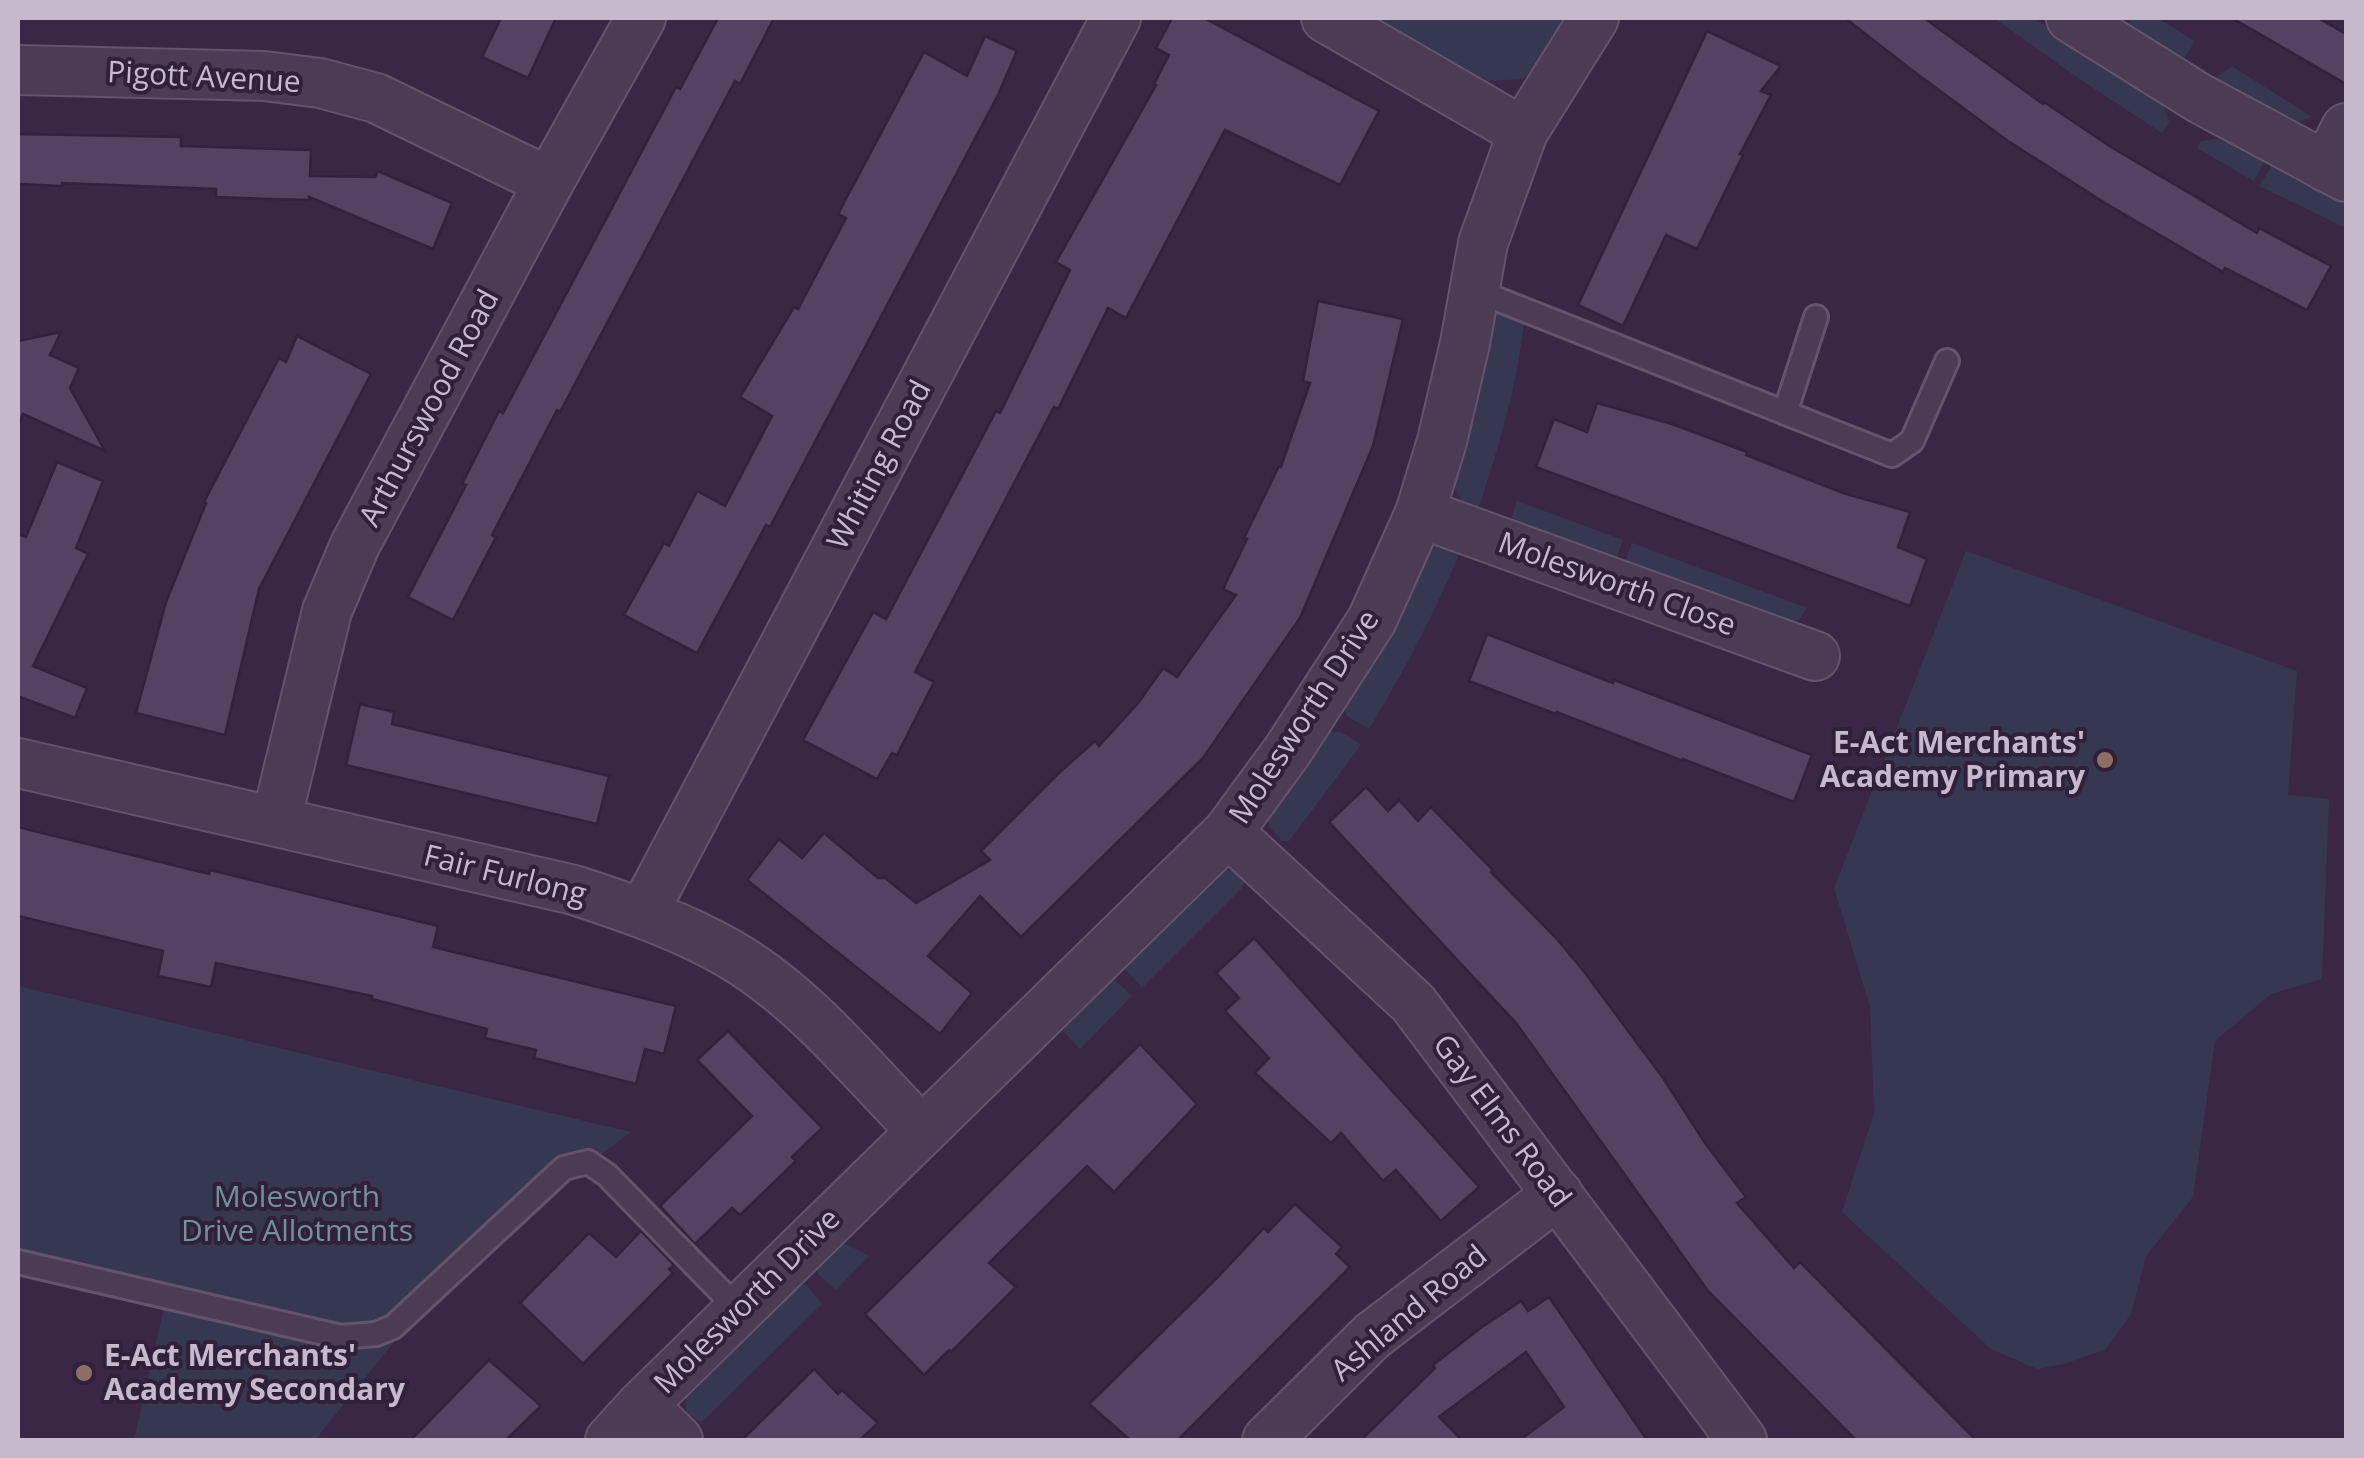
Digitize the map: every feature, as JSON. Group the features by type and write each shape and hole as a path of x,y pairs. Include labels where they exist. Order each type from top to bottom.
{"street":[{"name":"Arthurswood Road","path":"276,822 327,611 356,544 640,18"},
{"name":"Whiting Road","path":"643,913 1116,18"},
{"path":"1326,18 1522,132"},
{"name":"Molesworth Drive","path":"610,1440 920,1130 1228,832 1288,750 1372,620 1420,513 1465,343 1483,243 1522,132 1594,18"},
{"path":"2071,18 2199,98 2340,157"},
{"name":"Pigott Avenue","path":"18,70 264,76 320,82 376,98 549,182"},
{"name":"Molesworth Close","path":"1420,513 1815,656"},
{"name":"Fair Furlong","path":"18,763 574,890 643,913 730,954 796,1001 920,1130"},
{"name":"Gay Elms Road","path":"1228,832 1414,1004 1742,1440"},
{"name":"Ashland Road","path":"1267,1440 1372,1336 1558,1194"},
{"path":"642,1404 678,1440"}],"lane":[{"path":"1474,290 1892,455 1912,441 1948,361"},
{"path":"1785,413 1816,317"},
{"path":"18,1262 341,1337 376,1334 392,1327 564,1168 588,1162 607,1175 739,1310"}],"green space":[{"path":"1369,18 1579,18 1553,53 1523,79 1488,81"},
{"path":"1994,18 2034,18 2162,101 2169,122 2162,133 2078,78"},
{"path":"2133,18 2157,18 2195,41 2181,64 2124,28"},
{"path":"2232,66 2312,117 2294,123 2212,81"},
{"path":"2226,138 2264,161 2254,181 2197,148 2201,141"},
{"path":"2273,164 2346,202 2346,228 2259,186"},
{"path":"1497,314 1524,322 1500,440 1478,510 1460,498 1454,478 1488,316"},
{"path":"1517,501 1623,540 1615,563 1516,527 1512,516"},
{"path":"1448,543 1463,545 1419,639 1369,729 1347,716 1343,707 1425,551"},
{"path":"1632,543 1807,608 1791,624 1623,567"},
{"path":"1966,551 2297,671 2288,795 2329,799 2322,979 2271,994 2215,1041 2193,1197 2146,1256 2131,1314 2106,1349 2037,1369 1991,1349 1842,1212 1874,1113 1870,1007 1834,888"},
{"path":"1325,731 1341,732 1361,745 1289,841 1282,841 1269,827 1268,814"},
{"path":"1219,869 1235,870 1245,881 1241,889 1142,988 1121,964"},
{"path":"1112,977 1132,996 1080,1049 1062,1030 1058,1018"},
{"name":"Molesworth Drive Allotments","path":"18,986 631,1132 544,1197 405,1328 315,1440 134,1440 165,1303 18,1271"},
{"path":"829,1244 848,1245 869,1256 836,1290 818,1274 815,1257"},
{"path":"792,1282 806,1285 822,1304 701,1423 686,1412 686,1393"}],"building":[{"path":"501,18 556,18 528,78 482,57"},
{"path":"718,18 774,18 740,84 735,81 560,412 557,410 453,620 408,597 499,411 503,413 676,87 680,89"},
{"path":"1172,18 1204,18 1379,111 1340,185 1225,130 1126,318 1108,308 1058,409 1054,407 915,672 934,682 897,755 892,753 877,779 803,740 873,612 886,619 996,411 1000,413 1070,270 1056,262 1156,85 1169,55 1156,48"},
{"path":"1845,18 1924,18 2043,104 2111,147 2257,233 2259,228 2331,266 2307,310 2225,268 2223,272 2105,203 2008,141"},
{"path":"2232,18 2318,18 2346,34 2346,84"},
{"path":"1707,31 1781,66 1761,91 1771,95 1697,249 1666,235 1623,326 1578,305"},
{"path":"985,36 1017,51 998,95 770,527 766,525 697,653 624,615 664,543 669,546 697,491 725,506 772,416 740,397 794,307 798,309 846,218 838,214 924,52 967,76"},
{"path":"18,134 181,137 181,146 311,150 310,176 375,177 378,171 452,203 433,249 309,197 216,197 216,189 18,184"},
{"path":"1318,301 1403,319 1373,446 1300,618 1203,758 1021,937 980,896 928,956 972,993 940,1034 747,880 779,839 802,858 824,833 878,878 885,878 916,903 990,860 981,851 1061,771 1095,741 1099,746 1139,702 1163,668 1177,677 1236,595 1223,589 1281,467 1310,383 1303,381"},
{"path":"61,332 50,355 79,368 70,388 105,451 23,414 18,426 18,341"},
{"path":"297,336 371,374 259,589 225,735 136,713 166,602 204,502 279,358 286,362"},
{"path":"1597,403 1672,424 1843,493 1910,512 1898,547 1927,559 1910,606 1536,467 1554,419 1587,432"},
{"path":"57,462 103,481 76,548 88,554 33,666 87,688 75,718 18,696 18,534 26,537"},
{"path":"1487,634 1812,755 1794,802 1469,681"},
{"path":"360,704 394,712 392,724 609,776 597,824 346,765"},
{"path":"1366,787 1388,811 1399,800 1418,821 1431,807 1493,870 1582,969 1663,1078 1746,1197 1737,1203 1794,1268 1800,1262 1976,1440 1856,1440 1708,1291 1516,1023 1329,822"},
{"path":"18,827 438,926 433,947 676,1006 664,1054 645,1049 636,1084 534,1058 536,1050 485,1038 487,1029 372,996 216,963 211,987 158,976 163,951 18,916"},
{"path":"1254,938 1479,1187 1441,1221 1396,1170 1383,1181 1341,1133 1331,1143 1255,1073 1269,1058 1225,1011 1239,998 1216,973"},
{"path":"728,1031 822,1128 792,1157 796,1161 740,1215 732,1208 695,1244 660,1206 752,1116 697,1060"},
{"path":"1140,1044 1197,1104 1114,1192 1087,1166 989,1263 1016,1287 924,1375 865,1314"},
{"path":"1295,1204 1342,1247 1336,1254 1350,1267 1178,1440 1130,1440 1089,1404 1264,1228 1268,1232"},
{"path":"641,1231 674,1265 669,1269 673,1273 583,1364 520,1303 589,1233 616,1257"},
{"path":"1549,1297 1647,1440 1520,1440 1564,1407 1526,1352 1439,1417 1462,1440 1361,1440 1435,1368 1433,1365 1482,1327 1521,1301 1528,1311"},
{"path":"489,1360 541,1406 506,1440 411,1440"},
{"path":"814,1369 838,1394 842,1390 878,1423 860,1440 742,1440"}],"place":[{"name":"E-Act Merchants' Academy Primary","path":"2105,760"},
{"name":"E-Act Merchants' Academy Secondary","path":"84,1373"}]}
